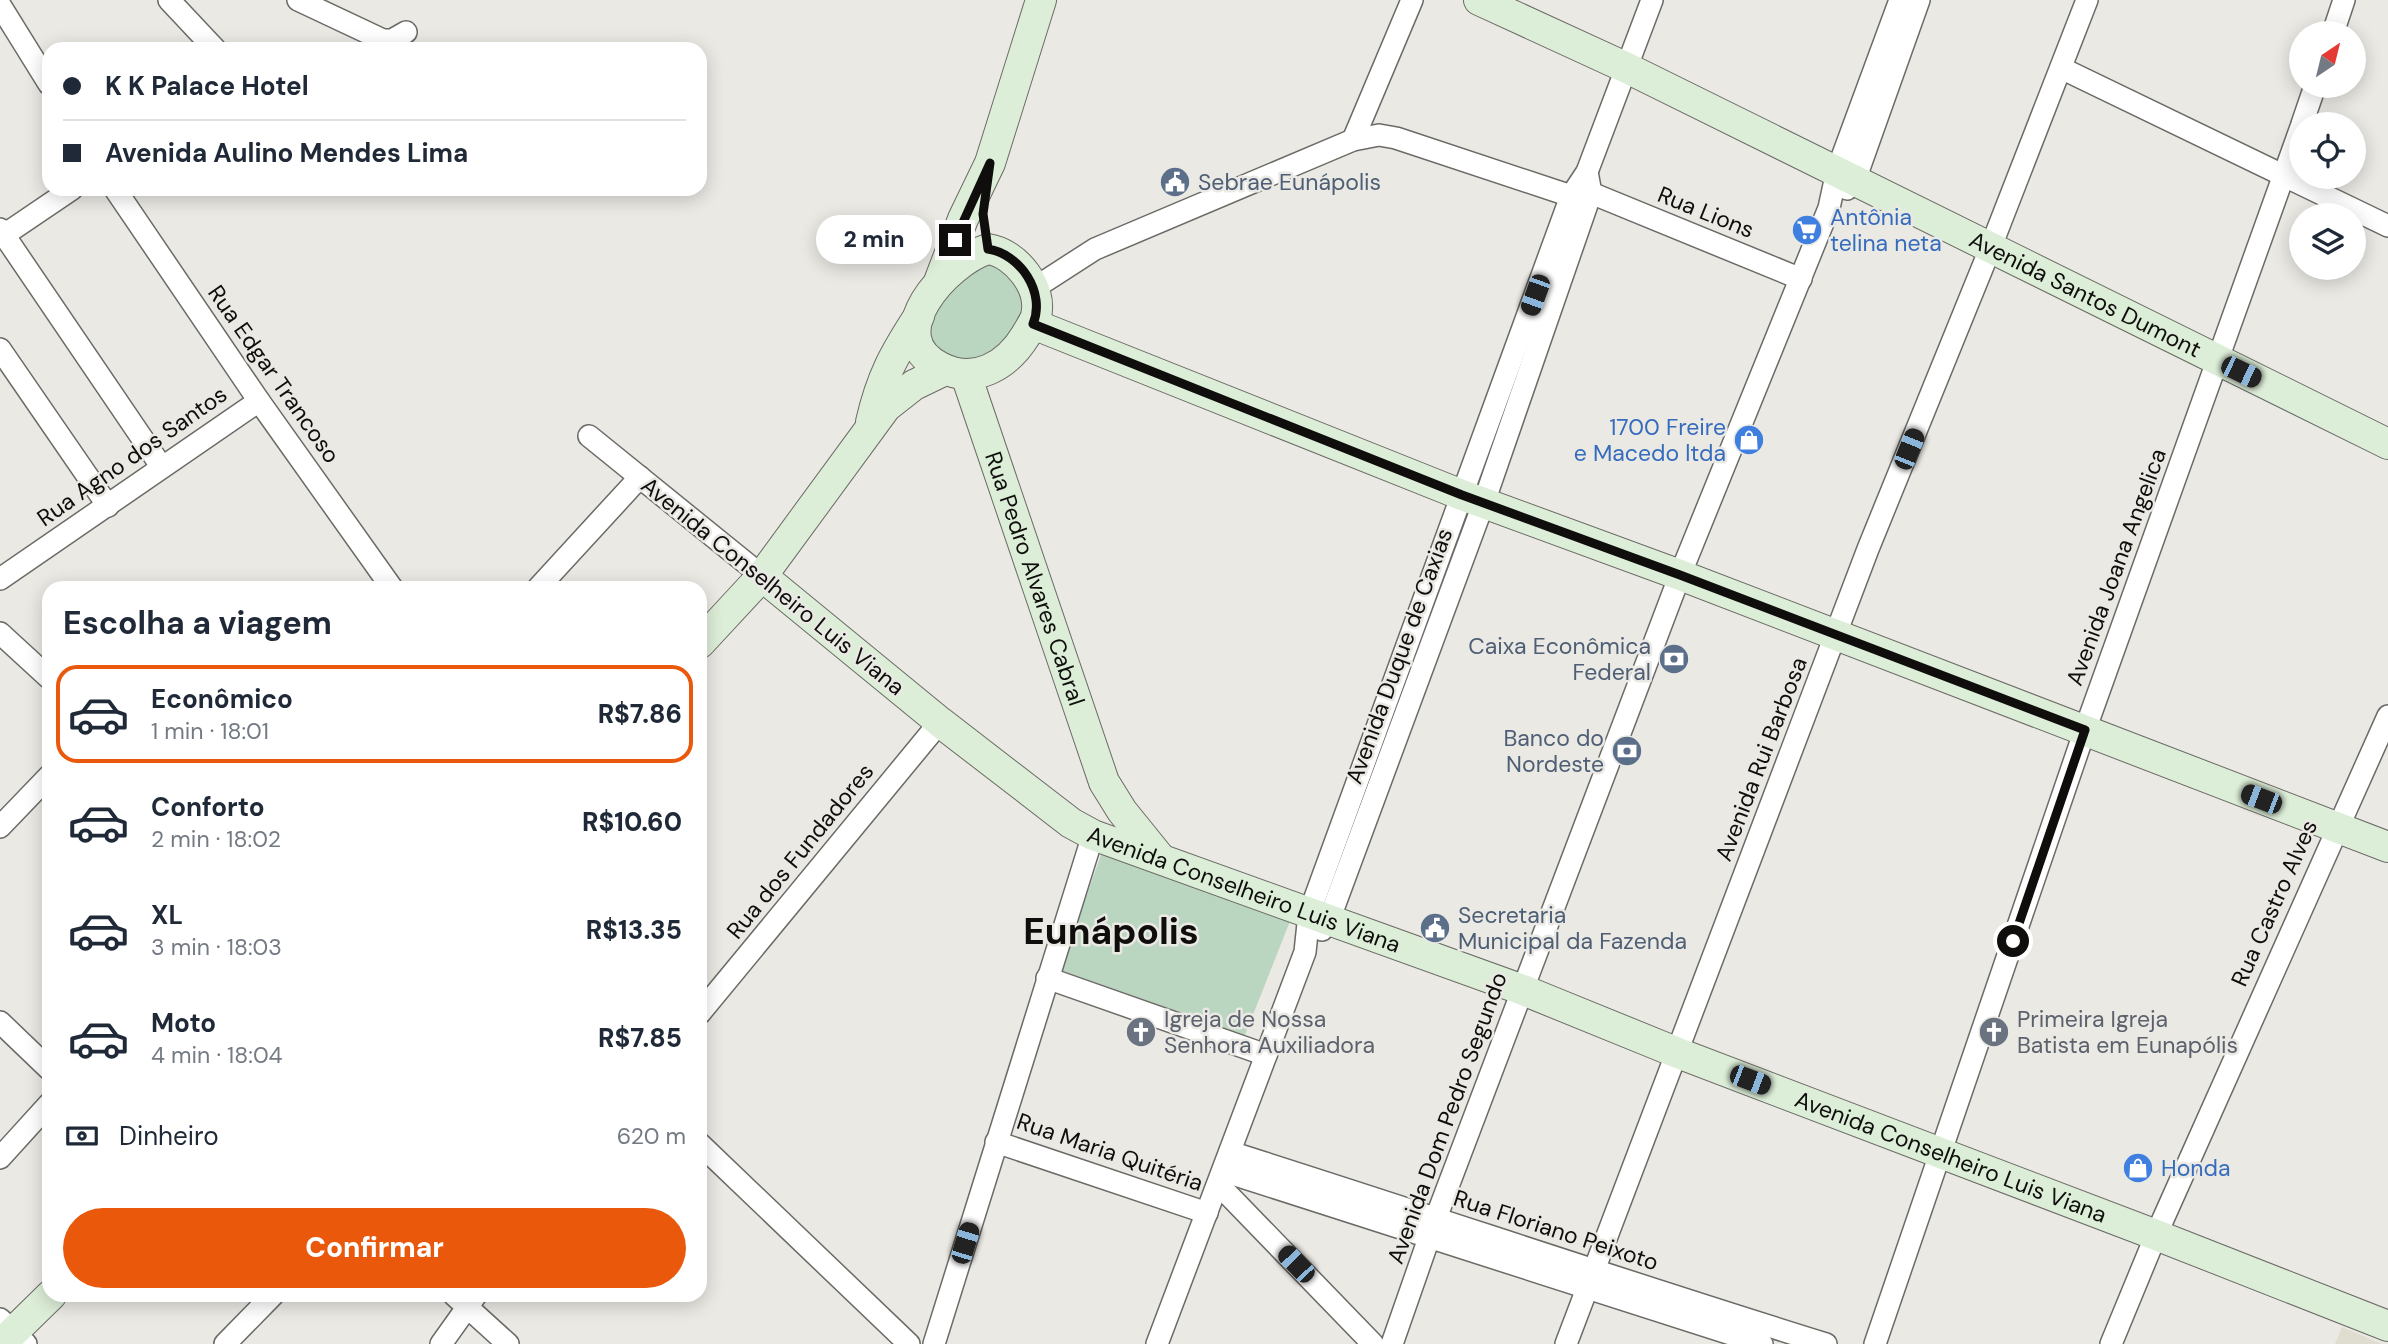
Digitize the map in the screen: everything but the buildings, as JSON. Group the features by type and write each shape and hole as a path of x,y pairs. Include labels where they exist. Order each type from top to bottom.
{"main road":[{"path":"871,426 879,388 888,367 939,281 963,219 990,163 1041,0"},
{"name":"Avenida Santos Dumont","path":"1479,0 1627,68 2388,444"},
{"path":"988,249 983,214 990,163"},
{"path":"707,635 762,576 886,407 901,394 955,372 982,373 1006,360 1019,346 1037,315 1033,289 1018,264 1003,253 988,249 969,257 939,281"},
{"path":"919,316 916,334 918,347 923,355 955,372"},
{"path":"1033,324 1473,499 1680,575 2388,847"},
{"name":"Rua Pedro Alvares Cabral","path":"955,372 1104,782 1122,811 1160,858"},
{"name":"Avenida Conselheiro Luis Viana","path":"762,576 940,722 1071,823 1093,835 1523,990 1678,1053 2388,1326"},
{"name":"Rua Pedro Alvares Cabral","path":"1093,835 1104,811 1104,782"},
{"path":"10,1335 44,1302"}],"street":[{"path":"169,0 208,42"},
{"path":"298,0 383,40 392,40 407,32"},
{"path":"1353,140 1412,0"},
{"name":"Avenida Duque de Caxias","path":"1157,1344 1319,917 1473,499 1652,0"},
{"path":"1891,49 1900,0"},
{"path":"1891,49 1919,0"},
{"name":"Avenida Rui Barbosa","path":"1566,1344 1868,549 1990,249 2087,0"},
{"path":"2337,21 2344,0"},
{"path":"0,5 42,73"},
{"name":"Avenida Dom Pedro Segundo","path":"1392,1344 1433,1227 1680,575 1829,208 1846,176 1891,49"},
{"path":"2064,61 2289,172"},
{"name":"Rua Lions","path":"1033,289 1096,249 1353,140 1379,135 1583,187 1801,279"},
{"name":"Avenida Joana Angelica","path":"1875,1344 2085,730 2218,360 2289,186"},
{"path":"2321,189 2388,226"},
{"path":"2327,189 2388,217"},
{"path":"61,196 2,232 161,466"},
{"name":"Rua Edgar Trancoso","path":"120,196 386,581"},
{"path":"0,349 108,506"},
{"name":"Rua Agno dos Santos","path":"0,579 259,401"},
{"name":"Avenida Conselheiro Luis Viana","path":"589,436 762,576"},
{"path":"544,581 640,477"},
{"path":"0,633 42,672"},
{"name":"Rua Castro Alves","path":"2111,1344 2156,1235 2388,716"},
{"name":"Rua dos Fundadores","path":"707,1005 940,722"},
{"path":"0,827 42,783"},
{"path":"934,1344 1093,835"},
{"path":"1047,978 1266,1055"},
{"path":"0,1022 42,1062"},
{"path":"0,1158 42,1112"},
{"name":"Rua Maria Quitéria","path":"996,1142 1207,1213"},
{"path":"707,1151 909,1344"},
{"name":"Rua Maria Quitéria","path":"1224,1169 1373,1344"},
{"name":"Rua Floriano Peixoto","path":"1224,1169 1433,1227 1590,1280 1762,1344"},
{"name":"Rua Floriano Peixoto","path":"1590,1280 1826,1344"},
{"path":"225,1344 265,1302"},
{"path":"441,1344 464,1302"},
{"path":"469,1302 508,1344"}],"shaded area":[{"path":"2342,1327 2382,1344 2335,1344"}],"green space":[{"path":"986,260 1018,274 1025,311 1008,351 967,365 944,355 928,340 928,316 954,282"},
{"path":"1102,852 1292,916 1245,1035 1060,970"}],"place":[{"name":"Sebrae Eunápolis","path":"1175,182"},
{"name":"Antônia telina neta","path":"1807,230"},
{"name":"1700 Freire e Macedo ltda","path":"1749,440"},
{"name":"Caixa Econômica Federal","path":"1674,659"},
{"name":"Banco do Nordeste","path":"1627,751"},
{"name":"Secretaria Municipal da Fazenda","path":"1435,928"},
{"name":"Igreja de Nossa Senhora Auxiliadora","path":"1141,1032"},
{"name":"Primeira Igreja Batista em Eunapólis","path":"1994,1032"},
{"name":"Honda","path":"2138,1168"}],"district":[{"name":"Eunápolis","path":"1111,931"}],"route":[{"path":"955,240 990,163 983,214 988,249 1003,253 1026,273 1036,304 1037,315 1033,324 1462,495 2085,730 2013,941"}]}
